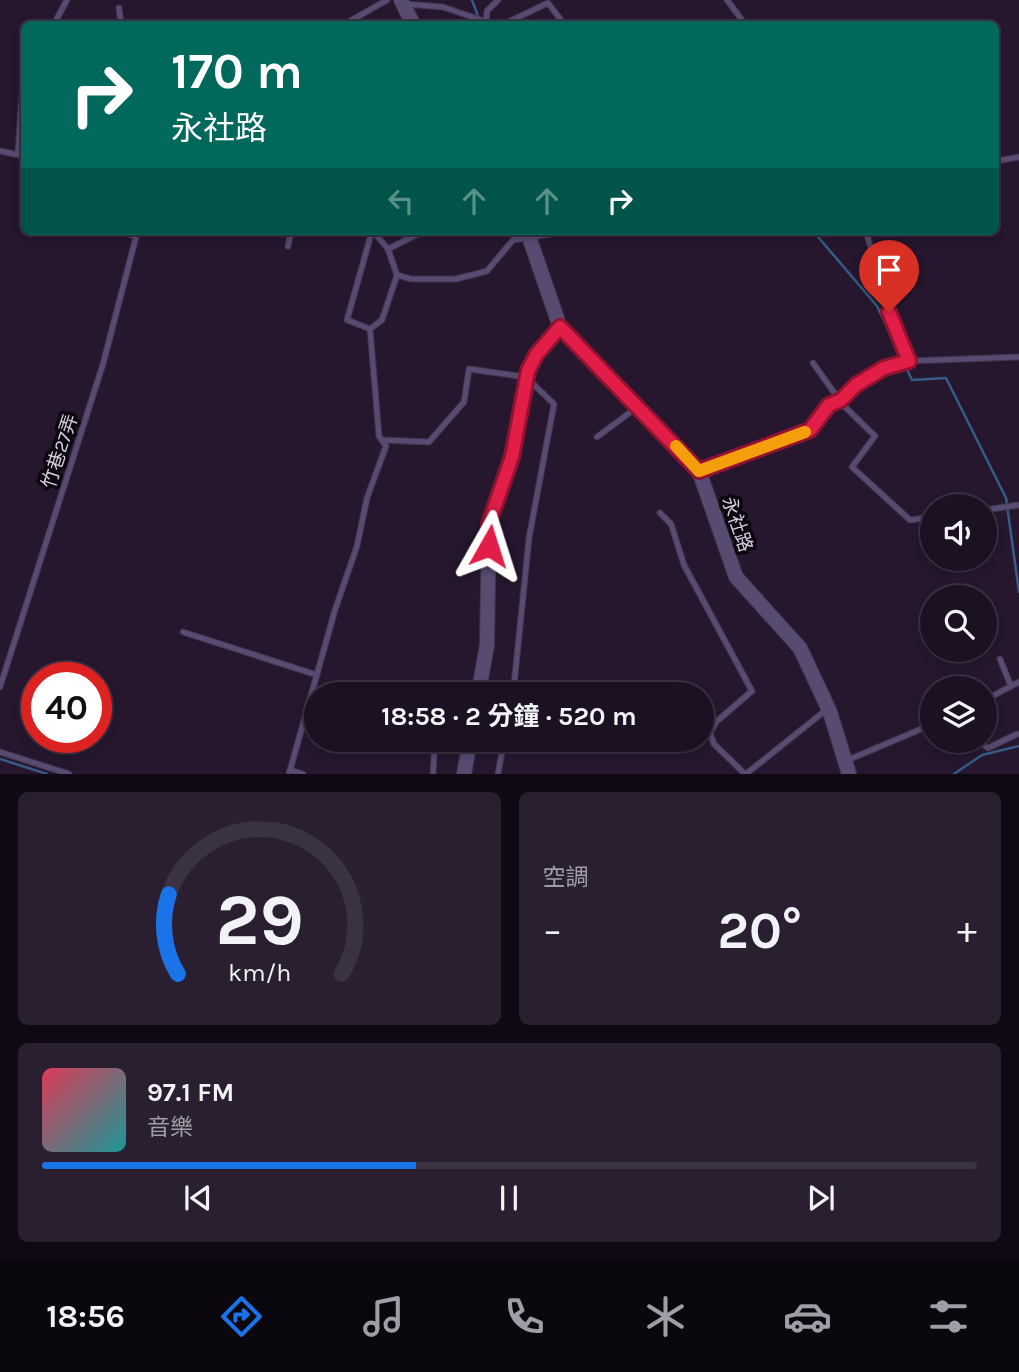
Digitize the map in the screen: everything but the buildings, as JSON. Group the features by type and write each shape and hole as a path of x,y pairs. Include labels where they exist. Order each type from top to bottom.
{"street":[{"path":"402,2 412,21"},
{"name":"永社路","path":"528,235 560,327 699,471 736,577 800,648 828,709 847,767"},
{"path":"480,682 487,645 489,523 512,457 526,377 536,355 560,327"},
{"path":"464,774 468,752"}],"lane":[{"path":"56,21 67,0"},
{"path":"350,21 387,0"},
{"path":"485,21 487,11 498,0"},
{"path":"727,0 743,21"},
{"path":"402,2 443,6 480,21"},
{"path":"510,21 550,2 562,21"},
{"path":"119,8 121,21"},
{"path":"0,151 21,154"},
{"path":"999,160 1019,157"},
{"name":"竹巷27弄","path":"0,687 106,351 136,237 132,235"},
{"path":"288,246 290,235"},
{"path":"370,329 347,320 372,235"},
{"path":"370,329 382,320 397,275 388,249 376,235"},
{"path":"388,249 416,235"},
{"path":"397,275 411,279 456,279 487,271 513,240 526,235"},
{"path":"867,235 889,312 909,361"},
{"path":"303,774 289,772 357,546 367,498 386,446 382,440 370,329"},
{"path":"699,471 810,430 829,405 841,400 856,385 884,368 909,361 1019,357"},
{"path":"813,363 841,400 875,436 852,467 910,520 920,519"},
{"path":"382,440 429,442 464,402 469,369 526,377 554,404 529,538 514,682"},
{"path":"597,437 639,406"},
{"path":"997,509 1016,506"},
{"path":"660,513 671,524 684,565 752,691 716,722 710,733 714,744 746,774 828,709"},
{"path":"183,632 317,675"},
{"path":"1000,659 1011,686"},
{"path":"997,694 1019,682"},
{"path":"847,767 920,730"},
{"path":"997,744 1017,734"},
{"path":"0,752 69,774"},
{"path":"433,774 434,752"},
{"path":"498,774 502,752"}],"waterway":[{"path":"472,0 480,21"},
{"path":"816,235 877,306 912,380 946,378 1006,498 1019,592"},
{"path":"954,774 982,755 1019,746"},
{"path":"0,759 47,774"}],"slow traffic":[{"path":"676,446 699,471 805,432"}],"route":[{"path":"489,546 489,523 512,457 528,371 536,355 560,327 699,471 810,430 829,405 841,400 856,385 884,368 909,361 889,312"}]}
